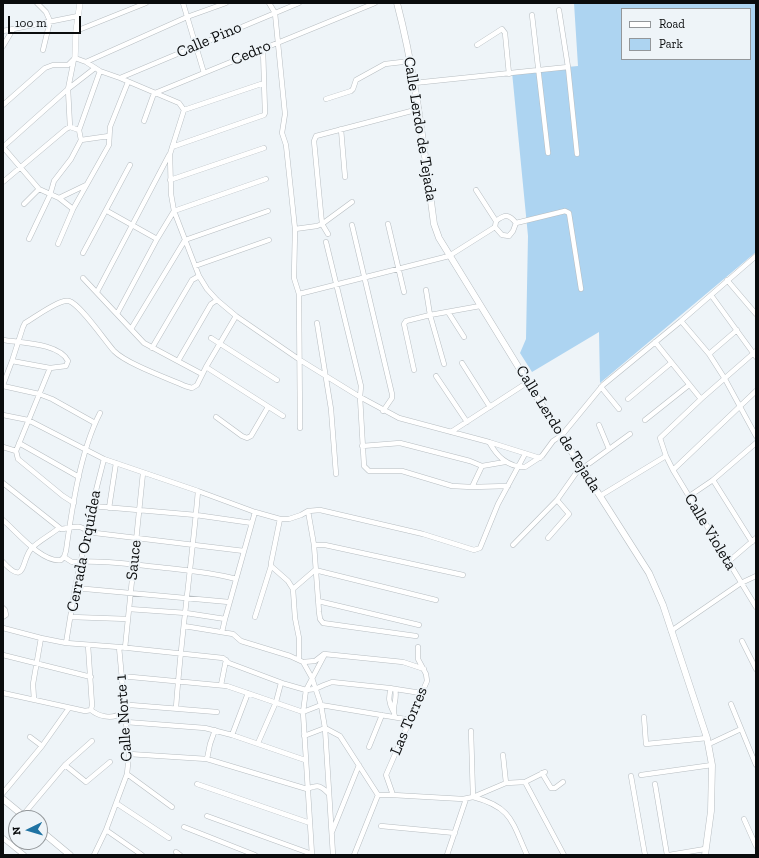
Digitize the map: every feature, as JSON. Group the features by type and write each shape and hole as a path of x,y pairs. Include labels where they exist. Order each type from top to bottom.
{"main road":[{"name":"Calle Lerdo de Tejada","path":"397,3 419,109 434,224 439,238 480,306 649,573 663,605 709,744 712,765 711,811 705,852"},
{"path":"3,799 16,810"},
{"path":"48,837 70,855"}],"street":[{"path":"37,3 46,12 50,21 43,50"},
{"path":"70,127 68,89 75,58 76,31 80,3"},
{"path":"76,31 146,3"},
{"path":"183,3 204,73"},
{"path":"86,62 187,17 226,3"},
{"path":"270,3 275,13 285,114 282,133 286,145 294,229 294,278 299,294 300,428"},
{"name":"Calle Pino","path":"120,78 298,3"},
{"name":"Cedro","path":"156,93 375,3"},
{"path":"559,10 568,67 577,154"},
{"path":"532,14 548,153"},
{"path":"3,31 78,16"},
{"path":"3,46 13,29"},
{"path":"477,45 502,29 504,33 508,74"},
{"path":"172,147 264,115 263,49"},
{"path":"75,58 86,62 100,71 156,93 179,104 184,110"},
{"path":"3,105 45,68 53,65 68,65 75,58"},
{"path":"326,99 351,91 356,80 385,64 410,61"},
{"path":"414,83 568,67"},
{"path":"73,209 59,198 39,189 3,147 68,89 95,68"},
{"path":"29,238 50,195 54,181 71,159 81,140 79,130 100,71"},
{"path":"58,244 73,209 109,145 110,127 128,82"},
{"path":"184,110 264,83"},
{"path":"144,121 153,96 156,93"},
{"path":"328,234 322,224 314,141 316,136 419,109"},
{"path":"96,292 170,154 184,110"},
{"path":"3,182 66,129 70,127 79,130"},
{"path":"341,129 345,177"},
{"path":"81,140 109,136"},
{"path":"170,180 264,148"},
{"path":"170,154 171,194 174,212 184,240 199,276 207,289 217,300 236,316 326,377 399,418 489,442 540,458"},
{"path":"83,253 107,211 130,165"},
{"path":"117,314 157,239 174,212 266,179"},
{"path":"59,198 87,184"},
{"path":"24,204 39,189"},
{"path":"299,294 449,256 495,227 496,221 476,190"},
{"path":"294,229 322,224 352,202"},
{"path":"107,211 157,239"},
{"path":"131,329 184,240 268,211"},
{"path":"516,223 565,211 569,213 580,289"},
{"path":"496,221 502,217 508,216 516,223"},
{"path":"495,227 502,235 509,236 516,223"},
{"path":"388,224 404,292"},
{"path":"352,225 392,394 392,398 383,410"},
{"path":"195,266 269,240"},
{"path":"326,242 361,386 360,397 364,466 369,471 402,471 452,486 508,486"},
{"path":"489,442 499,457 505,462 519,466 527,466 540,458 553,441 562,435 601,387 681,321 756,256"},
{"path":"152,348 192,280 199,276"},
{"path":"83,278 144,343 202,374"},
{"path":"727,280 756,314"},
{"path":"426,290 430,315 444,364"},
{"path":"655,342 688,385 701,399 725,379 755,353 711,295"},
{"path":"178,361 211,304 217,300"},
{"path":"95,423 64,405 39,394 3,385 18,343 20,332 25,323 54,305 64,301 69,301 77,307 114,351 124,359 192,388 197,385 236,316"},
{"path":"414,370 404,324 406,321 480,306"},
{"path":"448,312 464,337"},
{"path":"681,321 709,354 725,379 756,436"},
{"path":"317,323 332,409 336,474"},
{"path":"709,354 737,330"},
{"path":"211,338 277,380"},
{"path":"3,340 48,347 60,352 68,361 66,366 50,368 12,361"},
{"path":"462,363 490,407"},
{"path":"628,399 671,363"},
{"path":"50,368 16,451 18,458 63,496 74,503"},
{"path":"206,368 283,416"},
{"path":"436,376 467,422"},
{"path":"451,432 528,382"},
{"path":"645,420 688,385"},
{"path":"601,387 619,409"},
{"path":"673,470 756,392"},
{"name":"Calle Violeta","path":"701,399 660,438 666,456 688,497 756,607"},
{"path":"216,417 247,438 250,436 268,407"},
{"path":"3,520 44,556 52,560 61,560 64,556 79,477 86,450 100,413"},
{"path":"3,415 28,420 104,459 280,519 290,519 308,511 320,510 423,534 474,550 480,548 498,504 525,454"},
{"path":"599,425 609,449"},
{"path":"514,545 557,500 582,467 630,434"},
{"path":"362,446 400,442 470,461 482,466 505,462"},
{"path":"688,497 713,480 756,443"},
{"path":"19,444 79,477"},
{"path":"3,447 16,451"},
{"path":"600,496 666,456"},
{"name":"Cerrada Orquídea","path":"66,643 80,561 104,459"},
{"path":"109,508 116,463"},
{"path":"472,487 482,466"},
{"name":"Sauce","path":"125,648 143,473"},
{"path":"713,480 752,542"},
{"path":"3,483 63,530 81,527 87,532 244,551"},
{"path":"176,708 180,654 194,544 198,490"},
{"path":"548,538 569,514 557,500"},
{"path":"92,506 252,523"},
{"path":"308,511 314,546 320,618 323,623 416,636"},
{"path":"222,632 229,602 256,512"},
{"path":"255,617 271,566 271,558 280,519"},
{"path":"3,562 11,570 17,572 23,569 27,556 33,547 59,528"},
{"path":"728,562 756,538"},
{"path":"314,546 325,545 463,576"},
{"path":"64,556 72,562 80,561 133,564 222,575 236,579"},
{"path":"271,566 288,581 293,589 295,618 301,661 312,678 321,705 333,855"},
{"path":"293,589 315,570"},
{"path":"315,570 436,600"},
{"path":"672,631 741,583 756,576"},
{"path":"75,588 229,602"},
{"path":"318,601 420,625"},
{"path":"3,608 6,615 3,617"},
{"path":"129,609 186,613 225,619"},
{"path":"71,617 128,619"},
{"path":"184,626 233,634 241,641 301,661 315,661 324,654 403,662 424,669"},
{"path":"3,628 66,643 223,658 229,663 281,683 306,690 315,689 332,682 393,689 421,694"},
{"path":"34,700 33,684 41,638"},
{"path":"742,641 756,669"},
{"path":"88,645 92,705 91,710"},
{"name":"Calle Norte 1","path":"94,855 106,830 127,774 129,754 119,647"},
{"name":"Las Torres","path":"393,794 386,775 411,720 426,681 426,674 418,659 418,647"},
{"path":"207,816 312,854 303,712 306,690 324,654"},
{"path":"3,655 90,677"},
{"path":"221,685 226,660"},
{"path":"121,676 227,686 303,712 321,705 411,720"},
{"path":"258,744 276,702 281,683"},
{"path":"393,689 388,696 389,703 395,717"},
{"path":"393,689 396,697 393,712"},
{"path":"3,693 88,712 91,710"},
{"path":"232,735 248,693"},
{"path":"731,704 756,765"},
{"path":"91,710 96,714 108,716 121,714 130,705 217,712"},
{"path":"3,793 42,746 69,708"},
{"path":"369,747 382,715"},
{"path":"644,717 646,744 707,738"},
{"path":"126,722 215,730 305,760"},
{"path":"304,736 324,728 340,736 378,795"},
{"path":"709,744 741,729"},
{"path":"208,759 210,744 215,730"},
{"path":"471,731 473,797"},
{"path":"30,737 42,746"},
{"path":"30,810 65,765 92,741"},
{"path":"129,754 208,759 307,789 315,785 321,787 329,794"},
{"path":"503,755 506,783"},
{"path":"65,765 84,782 86,782 110,762"},
{"path":"332,834 359,765"},
{"path":"641,775 712,765"},
{"path":"378,795 393,794 466,799 506,783 525,782 543,773 551,788 555,788 563,782"},
{"path":"127,774 172,807"},
{"path":"631,776 645,855"},
{"path":"525,782 564,855"},
{"path":"197,784 310,823"},
{"path":"655,784 668,855 705,852"},
{"path":"354,855 378,795"},
{"path":"473,797 496,805 510,817 527,855"},
{"path":"447,855 466,799"},
{"path":"116,803 169,838"},
{"path":"744,818 756,846"},
{"path":"381,826 455,833"},
{"path":"184,827 255,855"},
{"path":"106,830 142,855"},
{"path":"3,838 24,855"}],"green space":[{"path":"574,3 756,3 756,252 600,383 599,332 532,372 520,353 526,339 528,236 512,72 578,66"}]}
